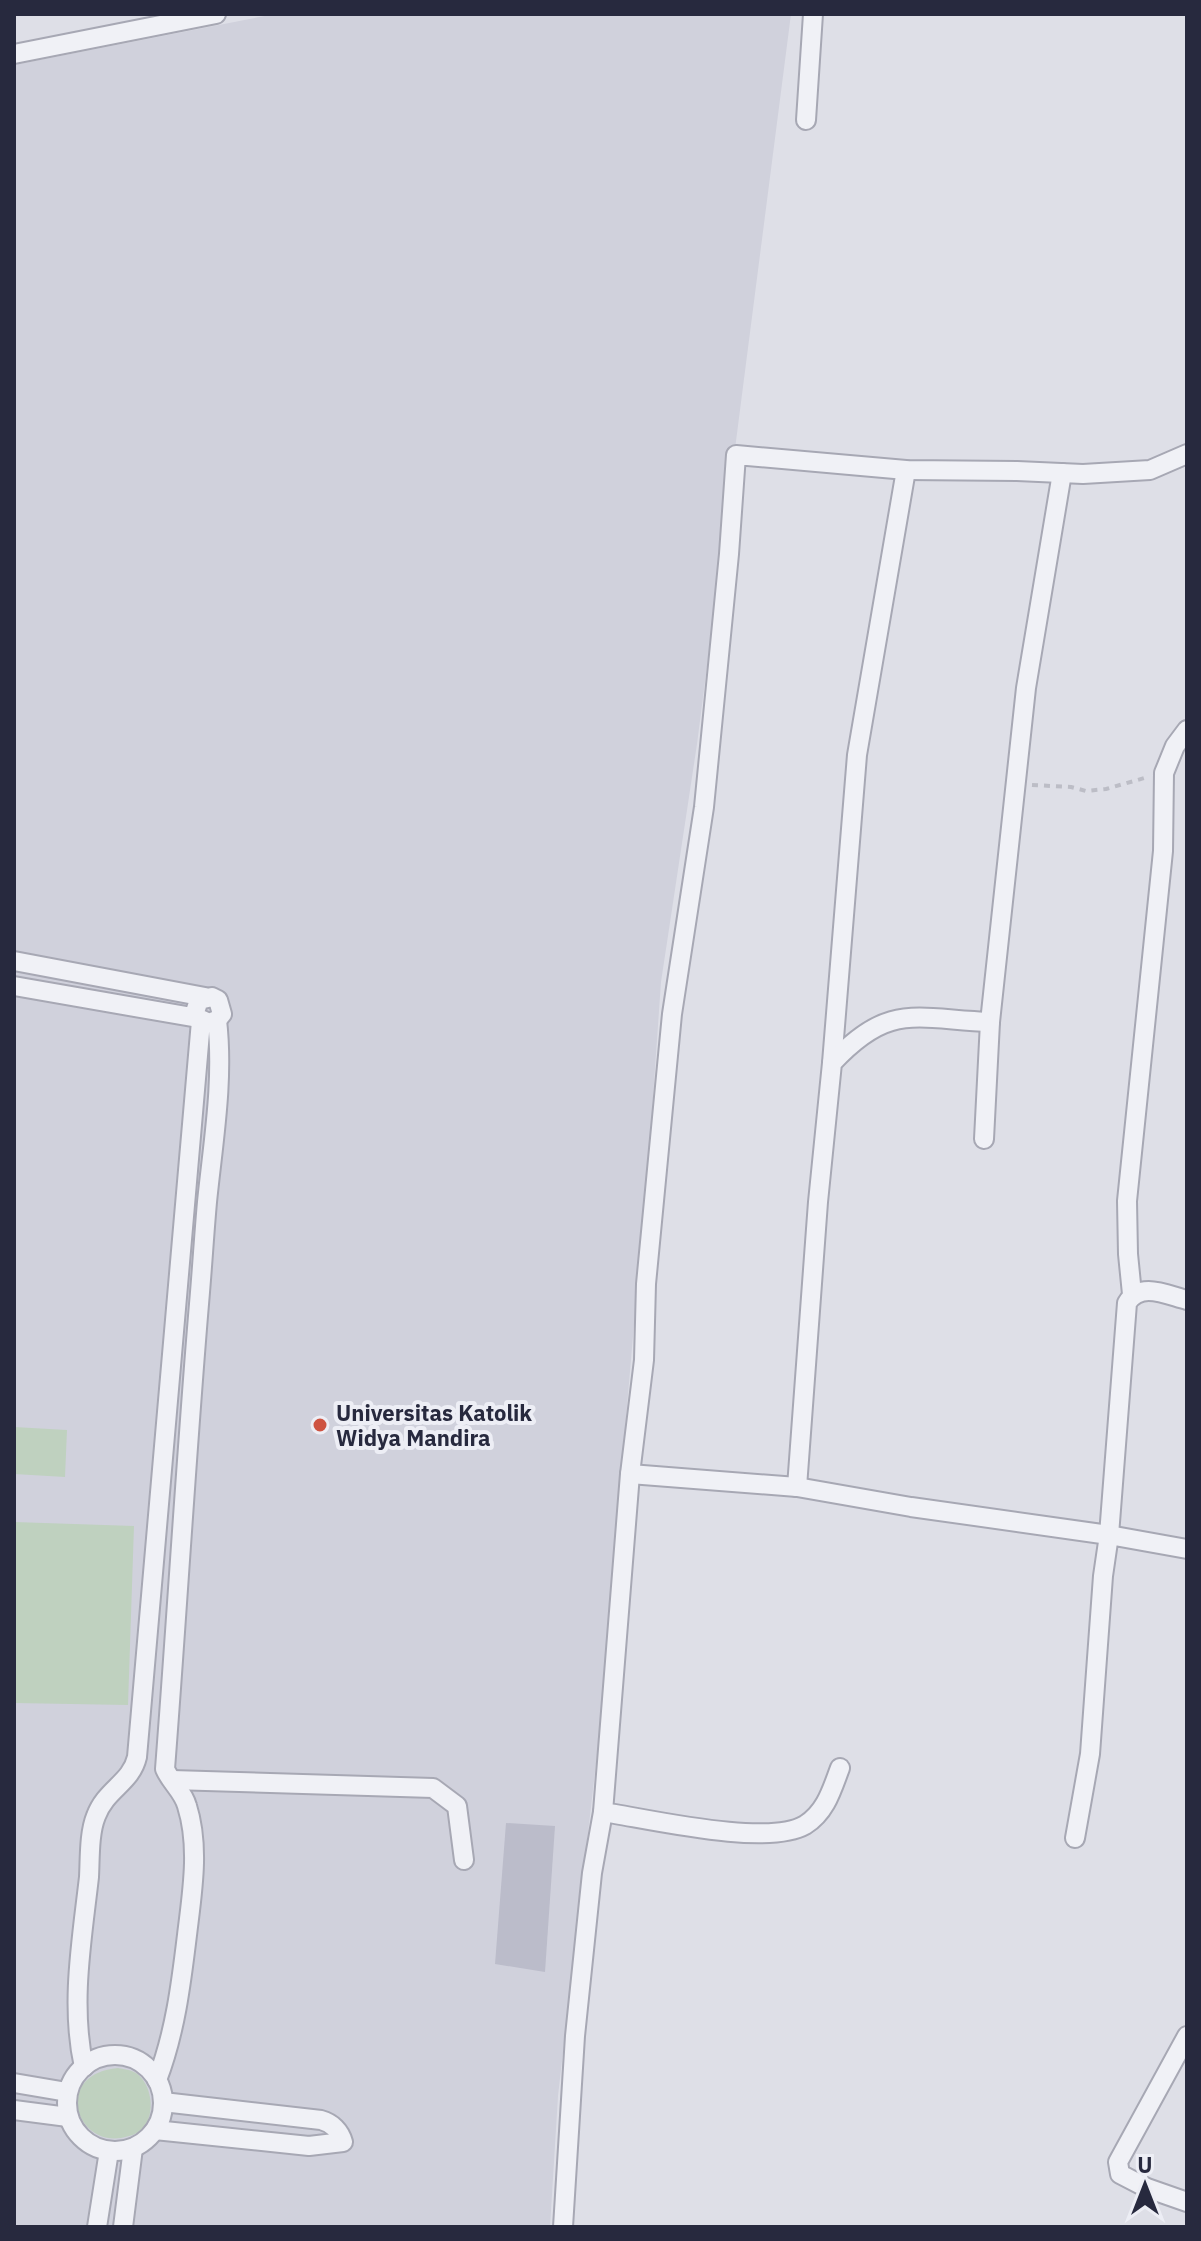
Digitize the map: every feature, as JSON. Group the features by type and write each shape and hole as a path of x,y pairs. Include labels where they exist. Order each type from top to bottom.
{"street":[{"path":"14,54 216,14"},
{"path":"806,120 813,14"},
{"path":"563,2227 575,2036 592,1873 603,1812 630,1474 644,1360 646,1284 671,1029 704,807 736,455 906,470 1083,474 1150,470 1187,454"},
{"path":"797,1487 857,755 906,470"},
{"path":"984,1139 990,1022 1028,674 1062,473"},
{"path":"1075,1838 1090,1754 1124,1322 1132,1294 1127,1201 1163,851 1164,773 1175,746 1187,730"},
{"path":"14,961 205,997 196,1006 205,1020 216,1131 207,1201 187,1444 165,1769 183,1793 189,1809 194,1860 180,1988 170,2047 157,2080"},
{"path":"14,986 205,1020"},
{"path":"832,1063 865,1031 901,1017 990,1022"},
{"path":"84,2067 78,2040 79,1984 95,1817 109,1792 130,1775 137,1757 205,1020"},
{"path":"1132,1294 1157,1291 1187,1300"},
{"path":"630,1474 797,1487 1187,1549"},
{"path":"603,1812 708,1828 770,1834 792,1831 807,1823 826,1804 840,1768"},
{"path":"172,1780 433,1788 457,1806 464,1860"},
{"path":"1187,2036 1118,2162 1120,2174 1129,2180 1187,2202"},
{"path":"119,2056 142,2064 157,2080 163,2102 162,2114 155,2130 144,2142 133,2148 109,2151 91,2145 77,2133 68,2117 67,2092 84,2067 95,2060 119,2056"},
{"path":"14,2083 67,2092"},
{"path":"155,2130 309,2146 343,2142 337,2130 321,2120 163,2102"},
{"path":"14,2110 68,2117"},
{"path":"123,2227 133,2148"},
{"path":"97,2227 109,2151"}],"path":[{"path":"1017,783 1086,791 1106,789 1164,773"}],"shaded area":[{"name":"Universitas Katolik Widya Mandira","path":"275,14 791,14 697,744 661,982 599,1737 558,2096 550,2227 14,2227 14,65"}],"green space":[{"path":"14,1427 67,1430 65,1477 14,1474"},
{"path":"14,1522 134,1526 128,1705 14,1703"},
{"path":"118,2068 134,2072 146,2084 150,2115 143,2128 135,2134 121,2138 105,2137 92,2131 83,2121 78,2108 78,2095 85,2082 98,2073"}],"building":[{"path":"506,1823 555,1826 545,1972 495,1964"}],"place":[{"name":"Universitas Katolik Widya Mandira","path":"320,1425"}]}
